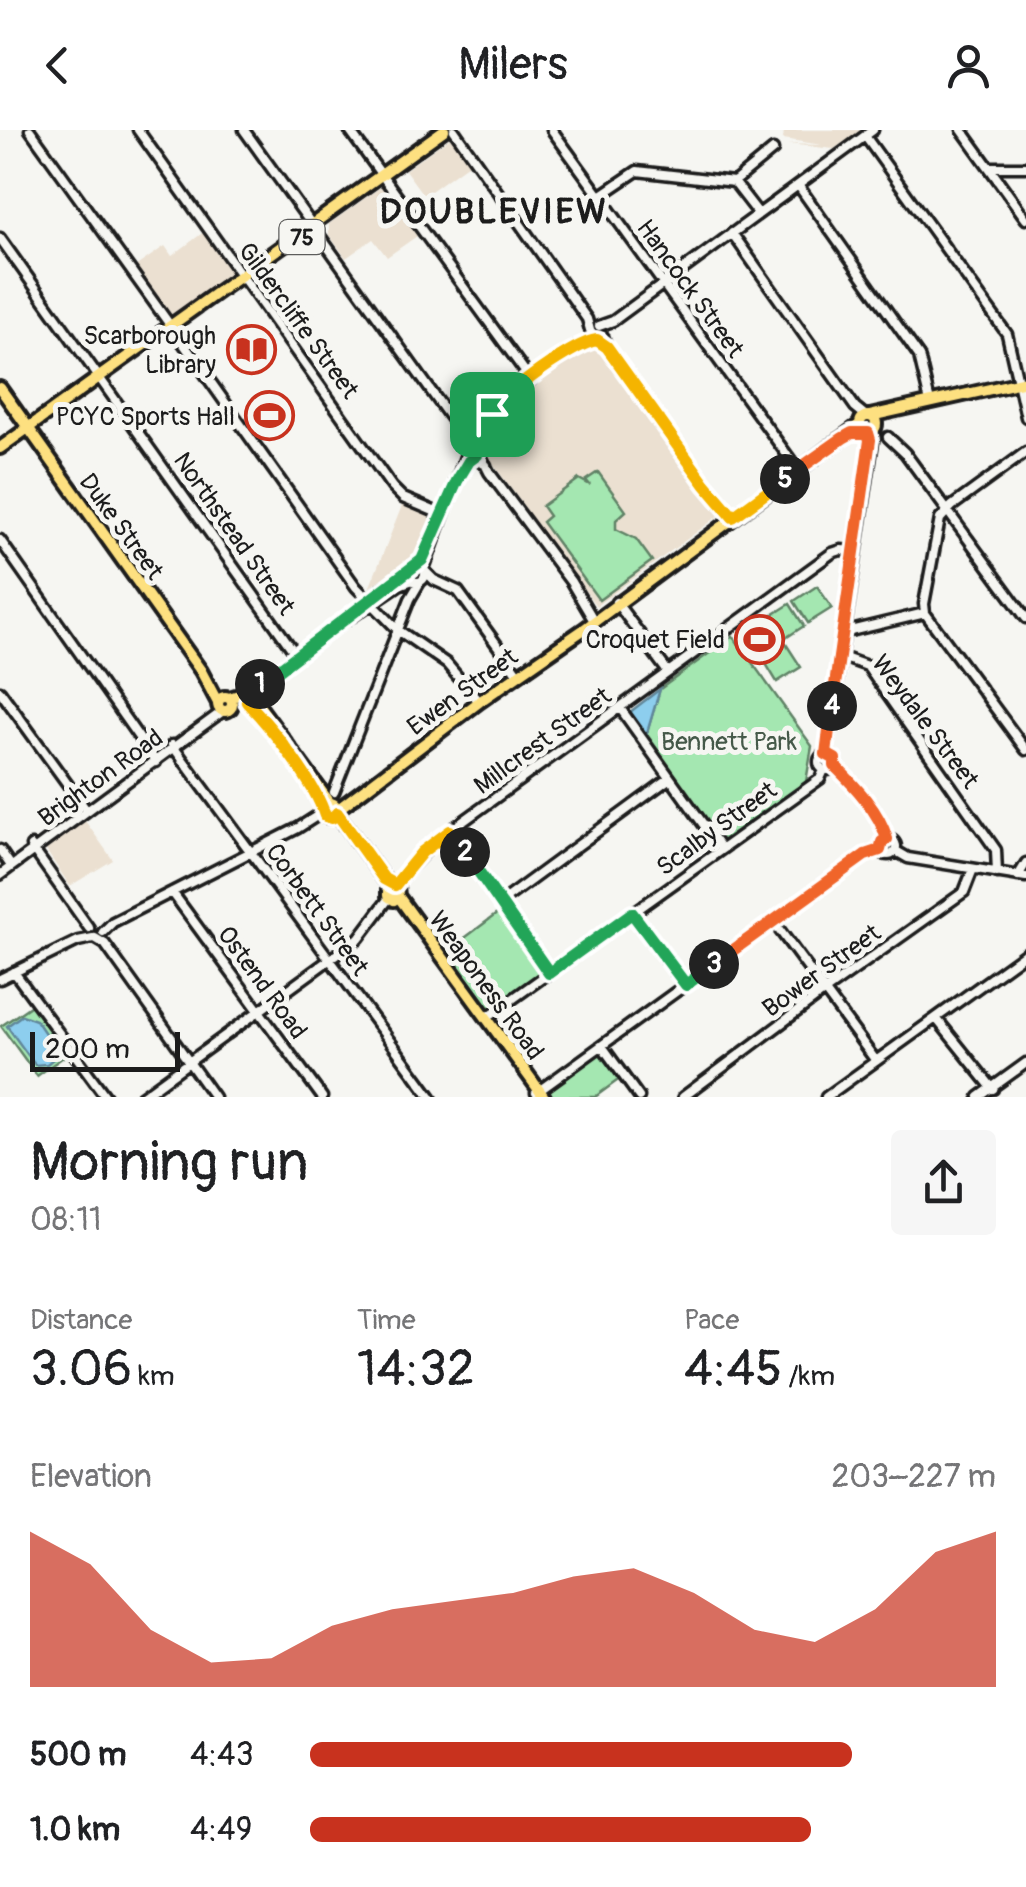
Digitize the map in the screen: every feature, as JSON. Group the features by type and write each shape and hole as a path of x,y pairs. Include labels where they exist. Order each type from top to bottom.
{"main road":[{"name":"75","path":"0,448 444,130"},
{"name":"75","path":"382,177 454,130"},
{"name":"Ewen Street","path":"331,809 867,424 930,402 1023,382"},
{"name":"Duke Street","path":"0,388 224,704"},
{"name":"Weaponess Road","path":"249,698 539,1094"},
{"name":"Brighton Road","path":"224,704 249,698"}],"street":[{"path":"30,130 368,603 398,630 447,664 479,702"},
{"name":"Gildercliffe Street","path":"138,130 392,487 403,498 443,515"},
{"path":"244,130 453,422 470,434 472,455 457,473 331,809"},
{"path":"349,130 530,380"},
{"path":"454,130 731,519"},
{"name":"Hancock Street","path":"552,130 798,470"},
{"path":"470,434 530,380 868,132 1007,334 1023,382 1026,417"},
{"path":"966,133 1026,218"},
{"path":"734,182 773,150"},
{"path":"989,167 1026,166"},
{"path":"600,196 637,171 734,182 758,213"},
{"path":"798,185 919,356 930,402"},
{"path":"732,234 867,424 855,548 826,754 819,759 824,770"},
{"name":"Northstead Street","path":"0,238 297,656"},
{"path":"888,437 896,442 1026,618"},
{"path":"1026,452 947,510 938,526 924,613 1026,750"},
{"path":"472,455 486,465 595,618"},
{"path":"0,540 155,760"},
{"name":"Millcrest Street","path":"141,1097 364,933 422,852 832,553 855,548"},
{"path":"419,574 458,591 518,674"},
{"path":"249,698 253,686 368,603 419,574"},
{"path":"616,602 668,672"},
{"path":"842,633 924,613"},
{"name":"Weydale Street","path":"839,656 866,666 996,850 996,873"},
{"path":"0,691 86,809"},
{"name":"Brighton Road","path":"0,872 155,760 224,704"},
{"path":"620,708 721,849"},
{"name":"Corbett Street","path":"173,746 432,1097"},
{"path":"826,754 835,759 835,766 866,801 887,839 895,843 896,851"},
{"name":"Scalby Street","path":"484,1019 820,779 824,770 835,766"},
{"path":"501,902 670,778"},
{"name":"Ewen Street","path":"96,931 331,809"},
{"path":"450,831 549,973"},
{"path":"880,850 887,839"},
{"path":"33,848 214,1097"},
{"path":"0,850 10,865"},
{"path":"880,850 886,856 896,851"},
{"path":"539,1094 865,855 880,850"},
{"path":"896,851 908,858 1022,877 1026,863"},
{"name":"Bower Street","path":"683,1097 964,892 973,869"},
{"name":"Ostend Road","path":"172,892 322,1097"},
{"path":"632,913 686,985"},
{"path":"773,921 876,1061"},
{"path":"0,979 96,931"},
{"path":"826,1097 1026,953"},
{"path":"14,972 106,1097"},
{"path":"936,1018 988,1093 1026,1066"},
{"path":"602,1046 639,1097"}],"shaded area":[{"path":"784,130 862,130 834,149 787,144 822,145 783,139"},
{"path":"452,136 471,162 424,196 405,170"},
{"path":"382,186 417,236 387,257 373,239 346,258 329,235 329,224"},
{"path":"205,231 233,276 173,317 135,267 165,246 172,256"},
{"path":"594,343 720,515 596,606 480,446 500,412"},
{"path":"403,503 435,516 414,559 369,589"},
{"path":"83,818 113,860 70,886 43,846"}],"green space":[{"path":"598,472 626,511 616,520 616,529 636,539 652,561 599,600 542,522 549,516 542,506 579,479 590,485 586,480"},
{"name":"Croquet Field","path":"817,586 832,608 808,623 794,601"},
{"name":"Croquet Field","path":"790,604 804,626 781,641 766,619"},
{"name":"Croquet Field","path":"764,620 779,643 756,658 741,635"},
{"name":"Bennett Park","path":"733,636 812,746 806,782 722,841 646,736 660,689"},
{"name":"Croquet Field","path":"786,644 801,667 777,682 763,659"},
{"path":"502,910 543,964 543,974 492,1012 482,1010 442,955"},
{"path":"33,1004 70,1052 37,1076 1,1026"},
{"path":"602,1052 621,1078 595,1097 548,1097 546,1093"}],"water":[{"path":"660,689 646,736 630,712"},
{"path":"22,1015 36,1020 59,1054 47,1064 35,1065 7,1026"}],"place":[{"name":"Scarborough Library","path":"251,349"},
{"name":"PCYC Sports Hall","path":"270,416"},
{"name":"Croquet Field","path":"760,639"}],"district":[{"name":"DOUBLEVIEW","path":"494,211"}],"route":[{"path":"597,340 607,347 733,517 843,438 862,431 868,433 826,754 835,759 835,766 866,801 887,839 880,850 865,855 686,985 632,913 549,973 450,831 422,852 395,885 387,881 337,813 332,818 325,816 320,800 247,702 261,682 422,560 457,481 477,455 474,440 492,414 508,397 578,346 597,340"}]}
